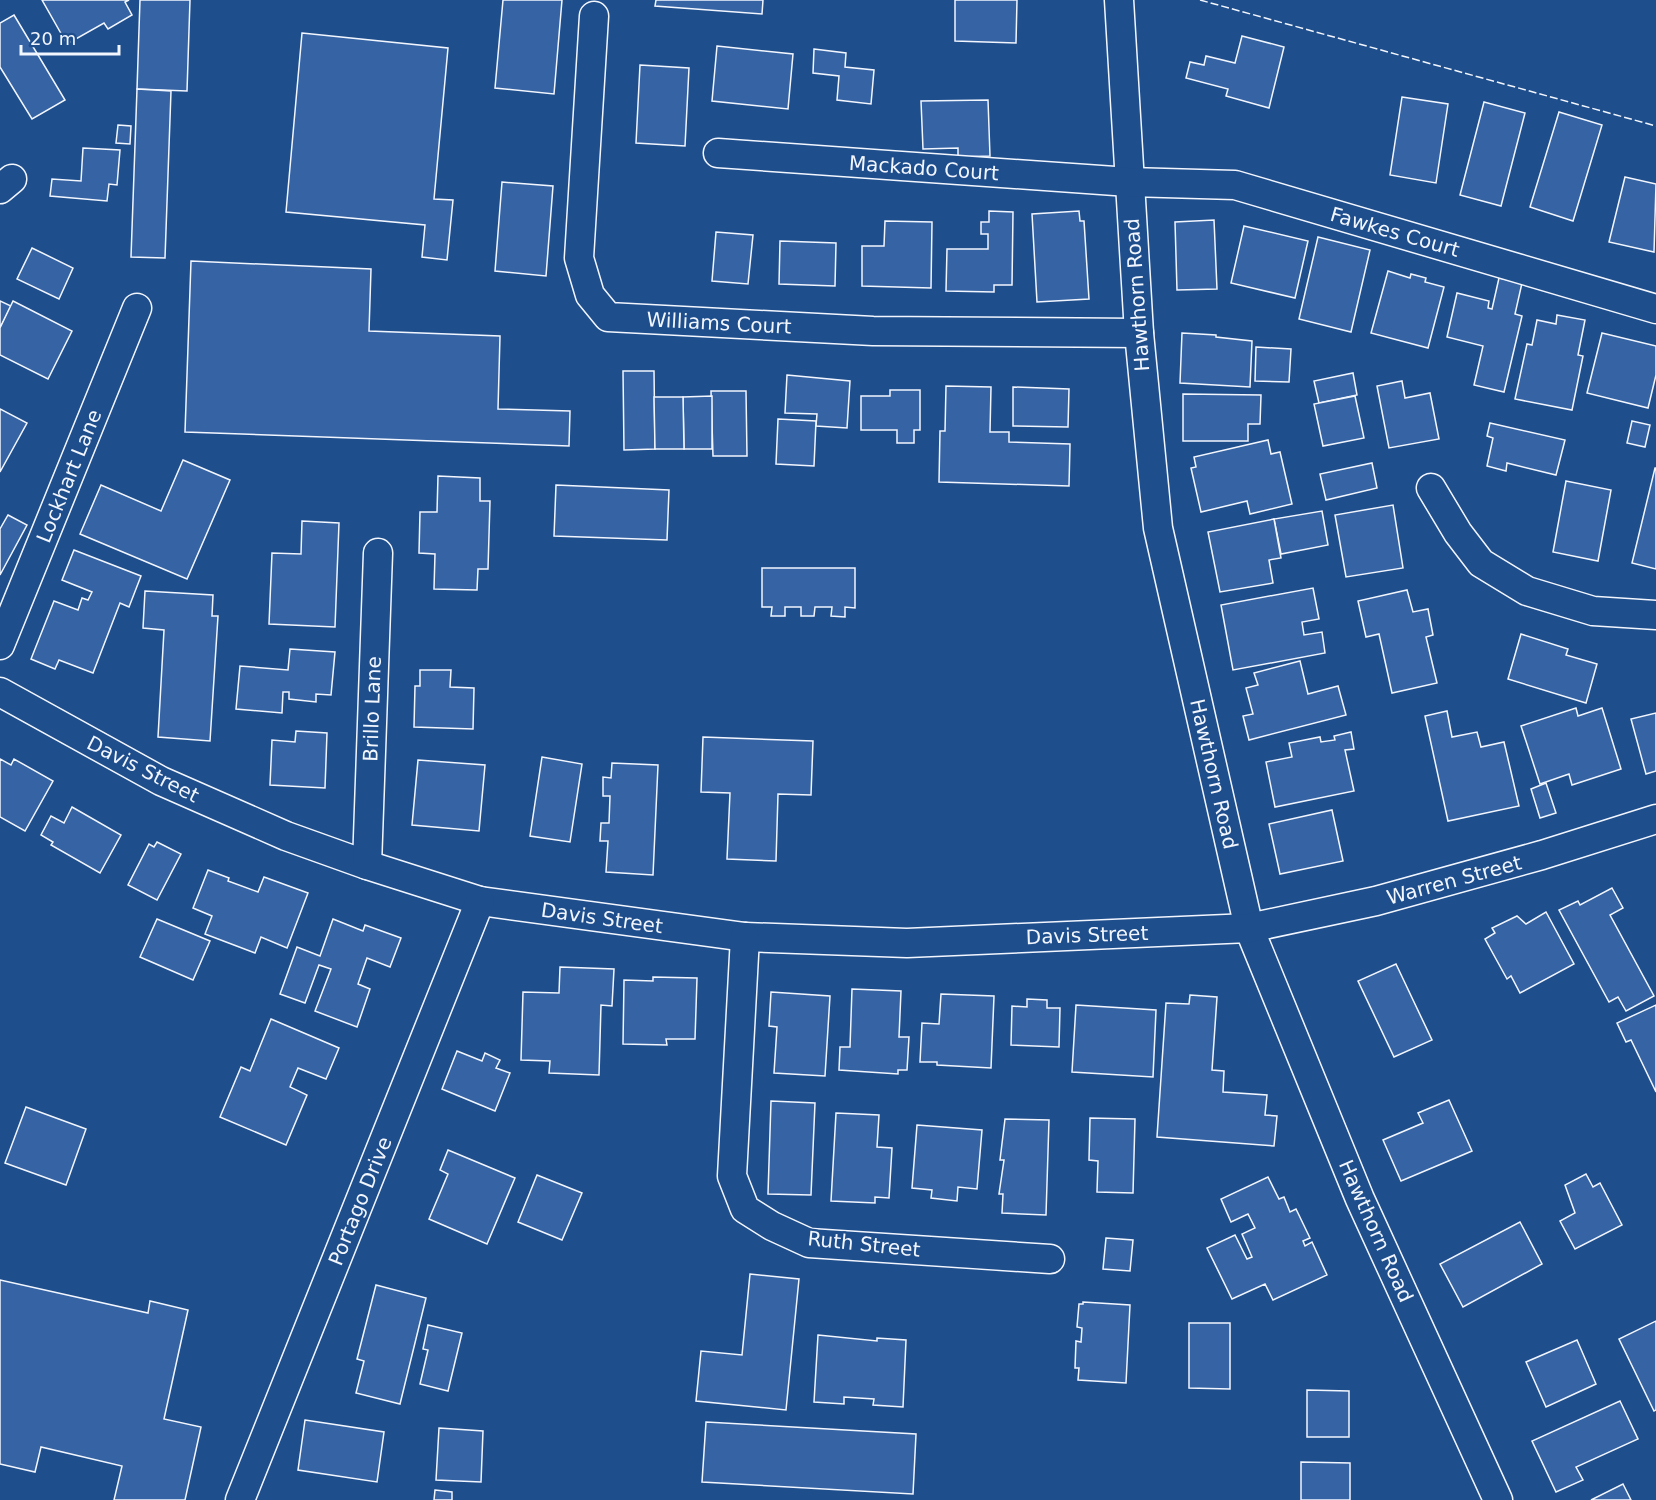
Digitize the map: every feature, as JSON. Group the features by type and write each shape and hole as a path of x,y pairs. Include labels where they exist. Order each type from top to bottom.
{"street":[{"name":"Hawthorn Road","path":"1119,0 1139,333 1158,528 1249,928 1360,1199 1498,1500"},
{"name":"Williams Court","path":"594,16 579,258 590,295 608,317 873,331 1139,333"},
{"name":"Mackado Court","path":"718,153 1129,182"},
{"name":"Fawkes Court","path":"1129,182 1235,185 1656,309"},
{"name":"Lockhart Lane","path":"0,645 137,308"},
{"path":"1431,489 1458,533 1481,563 1527,591 1593,611 1656,615"},
{"name":"Brillo Lane","path":"366,865 378,553"},
{"name":"Davis Street","path":"0,692 161,781 286,836 366,865 480,901 745,937 907,943 1249,928"},
{"name":"Warren Street","path":"1249,928 1376,902 1542,855 1656,819"},
{"name":"Portago Drive","path":"240,1500 480,901"},
{"name":"Ruth Street","path":"745,937 732,1176 745,1209 772,1226 809,1242 1050,1259"}],"building":[{"path":"42,0 129,0 125,2 132,15 108,29 104,23 67,44"},
{"path":"140,0 190,0 187,91 137,89"},
{"path":"503,0 562,0 554,94 495,88"},
{"path":"656,0 763,0 762,14 655,6"},
{"path":"955,0 1017,0 1016,43 955,41"},
{"path":"14,15 65,100 32,119 0,67 0,23"},
{"path":"302,33 448,48 434,199 453,200 447,260 422,257 425,225 286,212"},
{"path":"1242,36 1284,47 1269,108 1226,96 1228,89 1186,78 1190,62 1204,65 1206,56 1235,63"},
{"path":"717,46 793,54 788,109 712,101"},
{"path":"814,49 846,53 845,67 874,70 871,104 837,100 839,76 813,73"},
{"path":"640,65 689,68 685,146 636,143"},
{"path":"137,89 171,91 165,258 131,257"},
{"path":"1402,97 1448,104 1436,183 1390,175"},
{"path":"988,100 990,156 958,157 958,148 923,149 921,101"},
{"path":"1484,102 1525,113 1501,206 1460,195"},
{"path":"1559,112 1602,125 1573,221 1530,207"},
{"path":"118,125 131,126 130,144 116,143"},
{"path":"83,148 120,150 117,185 109,184 107,201 50,196 52,179 81,181"},
{"path":"1625,177 1656,184 1654,252 1609,242"},
{"path":"502,182 553,186 546,276 495,271"},
{"path":"989,211 1013,212 1012,285 994,285 994,292 946,291 947,249 988,249 988,234 981,234 981,222 989,222"},
{"path":"1079,211 1080,221 1084,221 1089,299 1037,302 1032,214"},
{"path":"1214,220 1217,289 1177,290 1175,222"},
{"path":"885,221 932,222 931,288 862,286 862,246 884,246"},
{"path":"1244,226 1308,241 1295,298 1231,283"},
{"path":"716,232 753,235 748,284 712,281"},
{"path":"1318,237 1370,250 1351,332 1299,319"},
{"path":"780,241 836,243 835,286 779,284"},
{"path":"32,248 73,268 59,299 17,279"},
{"path":"191,261 371,269 369,331 500,336 498,409 570,411 569,446 185,432"},
{"path":"1388,271 1410,278 1411,274 1426,278 1425,282 1444,287 1428,348 1371,333"},
{"path":"1499,278 1522,283 1515,314 1522,316 1504,392 1474,385 1483,346 1447,337 1457,293 1489,301 1488,308 1492,309"},
{"path":"0,301 11,306 0,328"},
{"path":"13,301 72,331 48,379 0,355 0,328"},
{"path":"1557,315 1585,320 1578,355 1583,356 1572,410 1515,399 1527,344 1532,345 1537,320 1556,324"},
{"path":"1182,333 1216,335 1216,337 1252,341 1250,387 1180,383"},
{"path":"1602,333 1656,346 1656,375 1648,408 1587,393"},
{"path":"1256,347 1291,349 1289,382 1255,381"},
{"path":"623,371 654,371 655,449 624,450"},
{"path":"1353,373 1357,395 1319,403 1314,381"},
{"path":"787,375 850,381 847,428 816,426 817,414 785,413"},
{"path":"1402,381 1405,398 1430,393 1439,439 1389,448 1377,386"},
{"path":"946,386 991,387 990,432 1009,432 1009,442 1070,444 1069,486 939,482 940,431 945,431"},
{"path":"1013,387 1069,389 1068,427 1013,426"},
{"path":"890,390 920,390 920,430 914,430 914,443 897,443 897,430 861,430 861,396 890,396"},
{"path":"711,391 746,391 747,456 713,456"},
{"path":"1183,394 1261,395 1260,424 1248,424 1248,441 1183,441"},
{"path":"712,396 712,449 684,449 683,397"},
{"path":"1355,396 1364,438 1323,446 1314,404"},
{"path":"654,397 683,397 684,449 655,449"},
{"path":"0,409 27,423 0,472"},
{"path":"778,419 816,421 814,466 776,464"},
{"path":"1632,421 1650,425 1645,447 1627,443"},
{"path":"1490,423 1565,440 1556,475 1507,463 1506,471 1487,466 1493,438 1487,436"},
{"path":"1268,440 1271,454 1280,452 1292,504 1250,514 1247,501 1201,512 1191,468 1196,467 1194,457"},
{"path":"183,460 230,480 187,579 80,534 101,485 161,511"},
{"path":"1372,463 1377,488 1326,500 1320,474"},
{"path":"1656,468 1656,569 1632,563"},
{"path":"438,476 480,478 480,501 490,501 488,569 478,569 477,590 434,589 435,554 419,553 420,512 437,512"},
{"path":"1566,481 1611,490 1598,561 1553,552"},
{"path":"556,485 669,490 667,540 554,536"},
{"path":"1393,505 1403,568 1346,577 1335,515"},
{"path":"1322,511 1328,545 1281,554 1274,519"},
{"path":"8,515 27,525 0,575 0,529"},
{"path":"1274,519 1281,558 1269,560 1273,583 1220,592 1208,532"},
{"path":"302,521 339,523 335,627 269,624 272,553 301,554"},
{"path":"74,550 141,576 129,607 120,603 93,673 59,660 55,669 31,659 54,601 78,610 82,598 88,600 92,592 62,580"},
{"path":"762,568 855,568 855,608 845,607 845,617 831,616 832,607 815,607 814,616 801,616 801,607 785,607 785,616 771,616 772,607 762,607"},
{"path":"1313,588 1319,619 1302,622 1304,635 1322,632 1325,653 1233,670 1221,605"},
{"path":"1407,590 1413,612 1428,609 1433,635 1426,637 1437,683 1392,693 1379,634 1366,637 1358,601"},
{"path":"145,591 213,595 212,616 218,616 210,741 158,737 164,630 143,628"},
{"path":"1521,634 1568,649 1566,655 1597,664 1586,703 1508,679"},
{"path":"290,649 335,652 331,695 316,694 316,702 289,699 289,692 283,692 282,713 236,709 240,666 288,670"},
{"path":"1300,661 1308,694 1338,686 1346,715 1249,740 1243,716 1253,714 1246,688 1258,685 1254,673"},
{"path":"420,670 451,670 450,687 474,688 473,729 414,727 415,686 420,686"},
{"path":"1576,708 1578,716 1602,708 1621,769 1572,785 1569,774 1540,784 1521,726"},
{"path":"1447,711 1452,737 1477,732 1481,747 1504,742 1519,806 1448,821 1425,716"},
{"path":"1656,713 1656,771 1646,774 1631,719"},
{"path":"296,731 327,733 325,788 270,785 272,740 295,742"},
{"path":"1351,732 1354,749 1345,750 1354,791 1275,807 1266,762 1292,757 1289,743 1320,737 1321,742 1335,740 1334,736"},
{"path":"703,737 813,741 811,795 778,794 776,861 727,859 730,793 701,792"},
{"path":"542,757 582,764 570,842 530,836"},
{"path":"0,759 11,765 14,759 53,781 25,831 0,817"},
{"path":"418,760 485,765 479,831 412,825"},
{"path":"612,763 658,765 653,875 606,872 608,841 600,841 601,823 609,823 610,796 603,796 603,777 611,778"},
{"path":"1546,783 1556,813 1540,818 1531,789"},
{"path":"72,807 121,835 100,873 51,845 53,842 41,835 51,816 64,823"},
{"path":"1332,810 1343,861 1280,874 1269,824"},
{"path":"157,842 181,854 157,900 128,885 149,844 154,847"},
{"path":"208,870 229,878 228,881 258,892 264,877 308,893 287,948 261,937 255,953 205,934 212,916 193,908"},
{"path":"1612,888 1623,908 1610,915 1654,996 1626,1011 1618,997 1609,1002 1559,910 1578,901 1580,905"},
{"path":"1546,912 1574,964 1520,993 1511,976 1507,979 1485,939 1495,933 1492,928 1517,916 1526,924"},
{"path":"157,919 210,941 193,980 140,957"},
{"path":"333,919 363,931 365,925 401,938 390,967 367,958 358,984 370,989 357,1027 315,1011 331,969 319,965 305,1003 280,994 297,947 320,956"},
{"path":"1396,964 1432,1040 1394,1057 1358,981"},
{"path":"560,967 614,969 612,1006 601,1005 599,1075 549,1073 550,1061 521,1060 523,992 559,993"},
{"path":"653,977 697,978 695,1039 666,1039 667,1045 623,1044 624,980 653,981"},
{"path":"852,989 901,991 899,1037 909,1037 907,1070 898,1070 898,1074 839,1070 840,1047 850,1047"},
{"path":"771,992 830,996 825,1076 774,1073 777,1027 769,1026"},
{"path":"941,994 994,996 991,1068 920,1062 922,1023 939,1024"},
{"path":"1190,995 1217,997 1212,1070 1224,1071 1223,1092 1267,1095 1265,1115 1277,1116 1274,1146 1157,1137 1166,1003 1189,1004"},
{"path":"1027,999 1047,1000 1047,1008 1060,1008 1059,1047 1011,1045 1012,1006 1027,1007"},
{"path":"1076,1005 1156,1010 1153,1077 1072,1072"},
{"path":"1656,1005 1656,1092 1631,1040 1626,1042 1617,1023"},
{"path":"271,1019 339,1048 326,1079 298,1068 290,1087 307,1095 286,1145 220,1117 241,1067 250,1071"},
{"path":"457,1051 482,1061 485,1053 500,1060 496,1068 510,1073 495,1111 442,1089"},
{"path":"1449,1100 1472,1151 1401,1181 1383,1140 1423,1123 1418,1113"},
{"path":"771,1101 815,1103 811,1195 768,1194"},
{"path":"26,1107 86,1129 66,1185 5,1163"},
{"path":"836,1113 879,1115 877,1147 892,1148 889,1198 875,1197 875,1203 831,1201"},
{"path":"1090,1118 1135,1119 1133,1193 1097,1192 1098,1161 1089,1160"},
{"path":"1005,1119 1049,1120 1046,1215 1002,1213 1003,1194 999,1194 1004,1160 1000,1160"},
{"path":"917,1125 982,1130 977,1189 958,1187 957,1201 931,1198 932,1190 912,1188"},
{"path":"448,1150 515,1178 487,1244 429,1219 448,1174 440,1170"},
{"path":"1586,1174 1593,1187 1600,1183 1622,1225 1575,1249 1560,1221 1575,1213 1565,1185"},
{"path":"537,1175 582,1193 562,1240 518,1222"},
{"path":"1268,1177 1279,1199 1284,1197 1290,1212 1296,1209 1310,1238 1303,1241 1305,1246 1312,1242 1327,1275 1273,1300 1265,1284 1232,1299 1207,1248 1235,1235 1247,1259 1252,1257 1242,1234 1255,1228 1248,1214 1231,1222 1221,1199"},
{"path":"1520,1222 1542,1264 1463,1307 1440,1264"},
{"path":"1106,1238 1133,1240 1130,1271 1103,1269"},
{"path":"750,1274 799,1279 786,1410 696,1401 701,1351 742,1355"},
{"path":"0,1280 148,1313 150,1301 188,1310 164,1419 201,1427 185,1500 114,1500 122,1466 41,1447 35,1472 0,1464"},
{"path":"376,1285 426,1298 400,1404 356,1393 364,1361 357,1359"},
{"path":"1083,1302 1130,1305 1126,1383 1078,1380 1079,1368 1075,1368 1076,1341 1081,1342 1082,1328 1077,1327 1079,1304"},
{"path":"1656,1321 1656,1410 1654,1411 1619,1339"},
{"path":"1189,1323 1230,1323 1230,1389 1189,1388"},
{"path":"428,1325 462,1333 448,1391 420,1384 428,1350 423,1349"},
{"path":"818,1335 877,1341 877,1338 906,1340 903,1407 873,1405 874,1399 844,1397 844,1404 814,1402"},
{"path":"1577,1340 1596,1384 1546,1407 1526,1362"},
{"path":"1307,1390 1349,1391 1349,1437 1307,1437"},
{"path":"1620,1401 1638,1439 1576,1467 1583,1480 1556,1492 1532,1441"},
{"path":"305,1420 384,1432 377,1482 298,1470"},
{"path":"706,1422 916,1434 913,1494 702,1482"},
{"path":"439,1428 483,1431 481,1482 436,1480"},
{"path":"1301,1462 1350,1463 1350,1500 1301,1500"},
{"path":"1623,1484 1631,1500 1591,1500"},
{"path":"435,1490 452,1492 452,1500 434,1500"}],"fence":[{"path":"1200,0 1656,126"}]}
